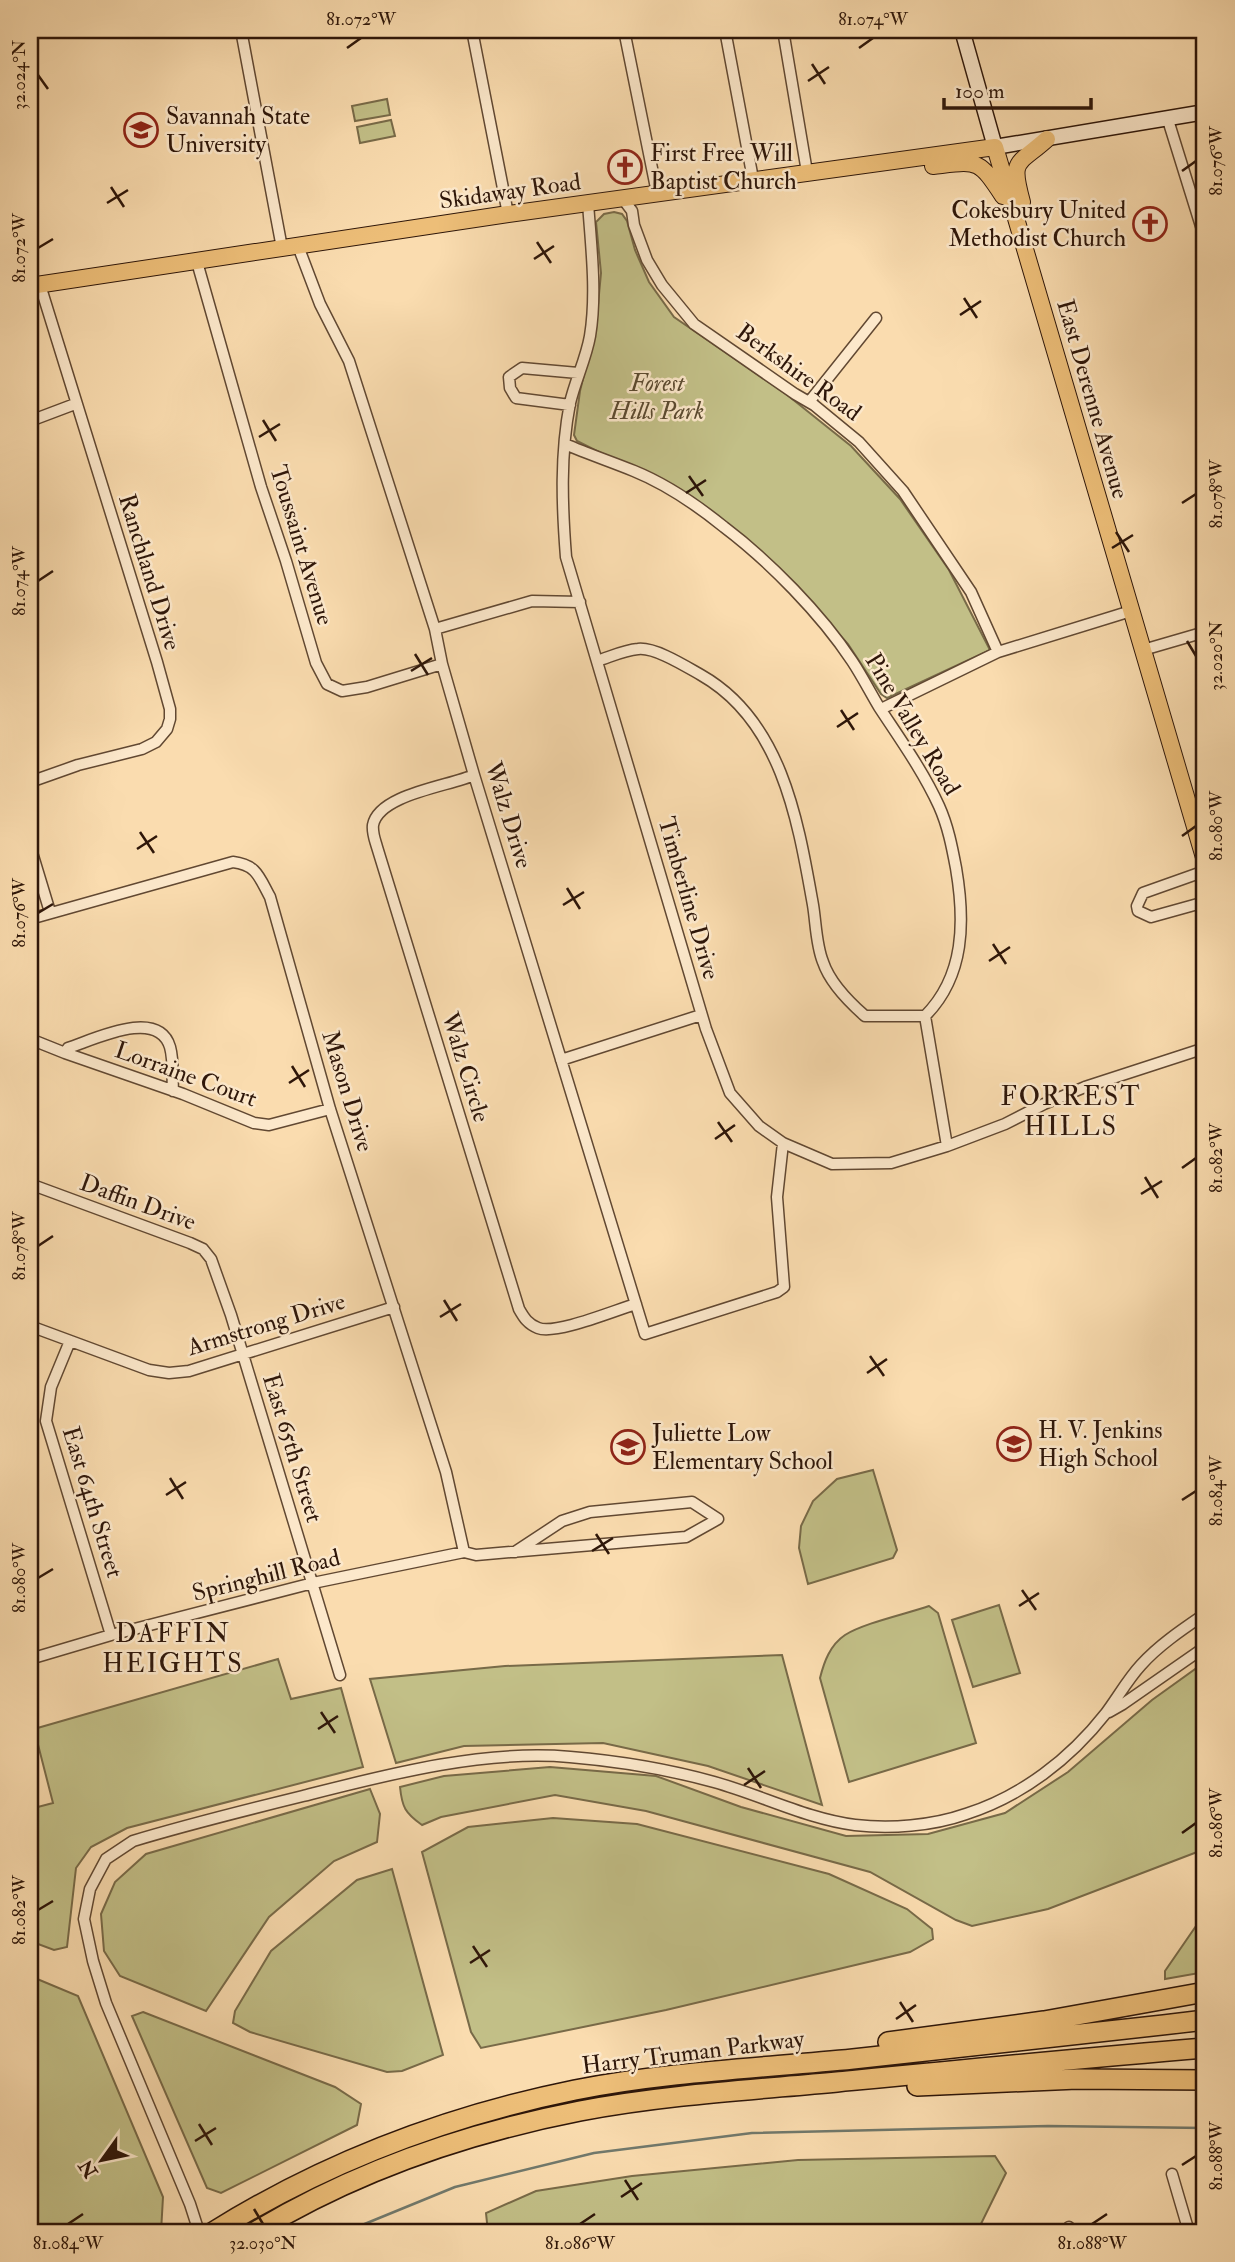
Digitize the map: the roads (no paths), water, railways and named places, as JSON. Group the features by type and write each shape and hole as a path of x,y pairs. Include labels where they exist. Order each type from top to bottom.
{"highway":[{"path":"524,2101 628,2076 701,2063 953,2034 1044,2021 1205,1992"},
{"name":"Harry Truman Parkway","path":"214,2232 288,2189 388,2144 456,2120 524,2101 630,2082 1014,2043 1205,2020"},
{"name":"Harry Truman Parkway","path":"254,2232 365,2177 429,2151 473,2137 581,2111 766,2089 1205,2048"},
{"path":"766,2089 1077,2080 1205,2080"}],"main road":[{"name":"East Derenne Avenue","path":"962,30 1205,861"},
{"name":"Skidaway Road","path":"35,285 508,214 995,147 1168,120 1205,111"},
{"path":"879,162 897,168 974,164 984,169 992,178 1016,220 1025,213 1017,182 1017,167 1020,159 1046,139"}],"street":[{"name":"Walz Drive","path":"241,30 290,247 349,361 435,629 442,664 474,775 645,1334 776,1292 784,1287 778,1233 783,1143"},
{"path":"472,30 508,214"},
{"path":"624,30 657,193"},
{"path":"725,30 753,179"},
{"path":"783,30 807,172"},
{"path":"1168,120 1205,239"},
{"name":"Berkshire Road","path":"623,199 632,211 634,225 647,260 662,285 694,324 809,402 859,442 903,491 971,592 998,652"},
{"name":"Timberline Drive","path":"588,203 592,257 590,338 570,405 565,444 562,503 566,557 701,1015 730,1093 759,1125 783,1143 832,1164 891,1163 947,1146 1004,1124 1085,1087 1205,1048"},
{"name":"Toussaint Avenue","path":"197,262 261,487 316,663 327,684 342,691 367,687 442,664"},
{"name":"Ranchland Drive","path":"30,782 156,743 167,730 170,719 170,709 156,662 35,285"},
{"path":"809,402 876,318"},
{"path":"570,405 516,398 510,388 509,377 522,368 578,373"},
{"path":"30,421 75,404"},
{"name":"Pine Valley Road","path":"565,444 636,472 724,526 743,542 817,617 851,659 905,743 940,808 951,844 962,900 961,943 955,968 946,990 935,1007 925,1016"},
{"path":"435,629 532,601 579,602"},
{"path":"881,709 998,652 1131,611"},
{"path":"1143,650 1205,632"},
{"path":"597,661 639,649 673,659 710,680 758,727 783,775 802,842 822,963 846,999 865,1016 925,1016 947,1146"},
{"name":"Walz Circle","path":"474,775 394,802 384,809 373,823 372,832 519,1309 527,1322 540,1329 555,1330 636,1304"},
{"path":"30,846 50,912"},
{"name":"Mason Drive","path":"30,919 233,862 247,863 257,873 270,897 330,1109 446,1472 464,1552"},
{"path":"1205,871 1143,893 1137,906 1138,911 1151,916 1205,902"},
{"path":"561,1060 701,1015"},
{"path":"65,1053 68,1048 125,1029 149,1027 169,1044 173,1091"},
{"name":"Lorraine Court","path":"30,1038 254,1123 270,1125 330,1109"},
{"name":"Daffin Drive","path":"30,1184 203,1249 211,1259 243,1355"},
{"name":"Armstrong Drive","path":"30,1326 149,1370 169,1373 189,1371 394,1307"},
{"name":"East 64th Street","path":"70,1341 51,1387 46,1421 111,1635"},
{"name":"East 65th Street","path":"243,1355 340,1675"},
{"name":"Springhill Road","path":"30,1659 111,1635 313,1583 464,1552 476,1555 515,1552 687,1537 718,1519 692,1502 590,1511 562,1521 515,1552"},
{"path":"199,2232 190,2204 106,2003 84,1919 90,1889 106,1860 133,1841 422,1767 519,1756 568,1756 644,1766 714,1782 813,1815 853,1825 898,1826 964,1815 1009,1797 1076,1749 1141,1665 1177,1633 1205,1614"},
{"path":"1106,1713 1205,1647"},
{"path":"1172,2174 1189,2232"}],"waterway":[{"path":"345,2232 455,2187 594,2153 752,2133 1048,2126 1205,2128"}],"place":[{"name":"Savannah State University","path":"141,130"},
{"name":"First Free Will Baptist Church","path":"625,167"},
{"name":"Cokesbury United Methodist Church","path":"1150,224"},
{"name":"H. V. Jenkins High School","path":"1014,1444"},
{"name":"Juliette Low Elementary School","path":"628,1447"}],"district":[{"name":"FORREST HILLS","path":"1071,1111"},
{"name":"DAFFIN HEIGHTS","path":"173,1648"}],"park label":[{"name":"Forest Hills Park","path":"657,397"}]}
